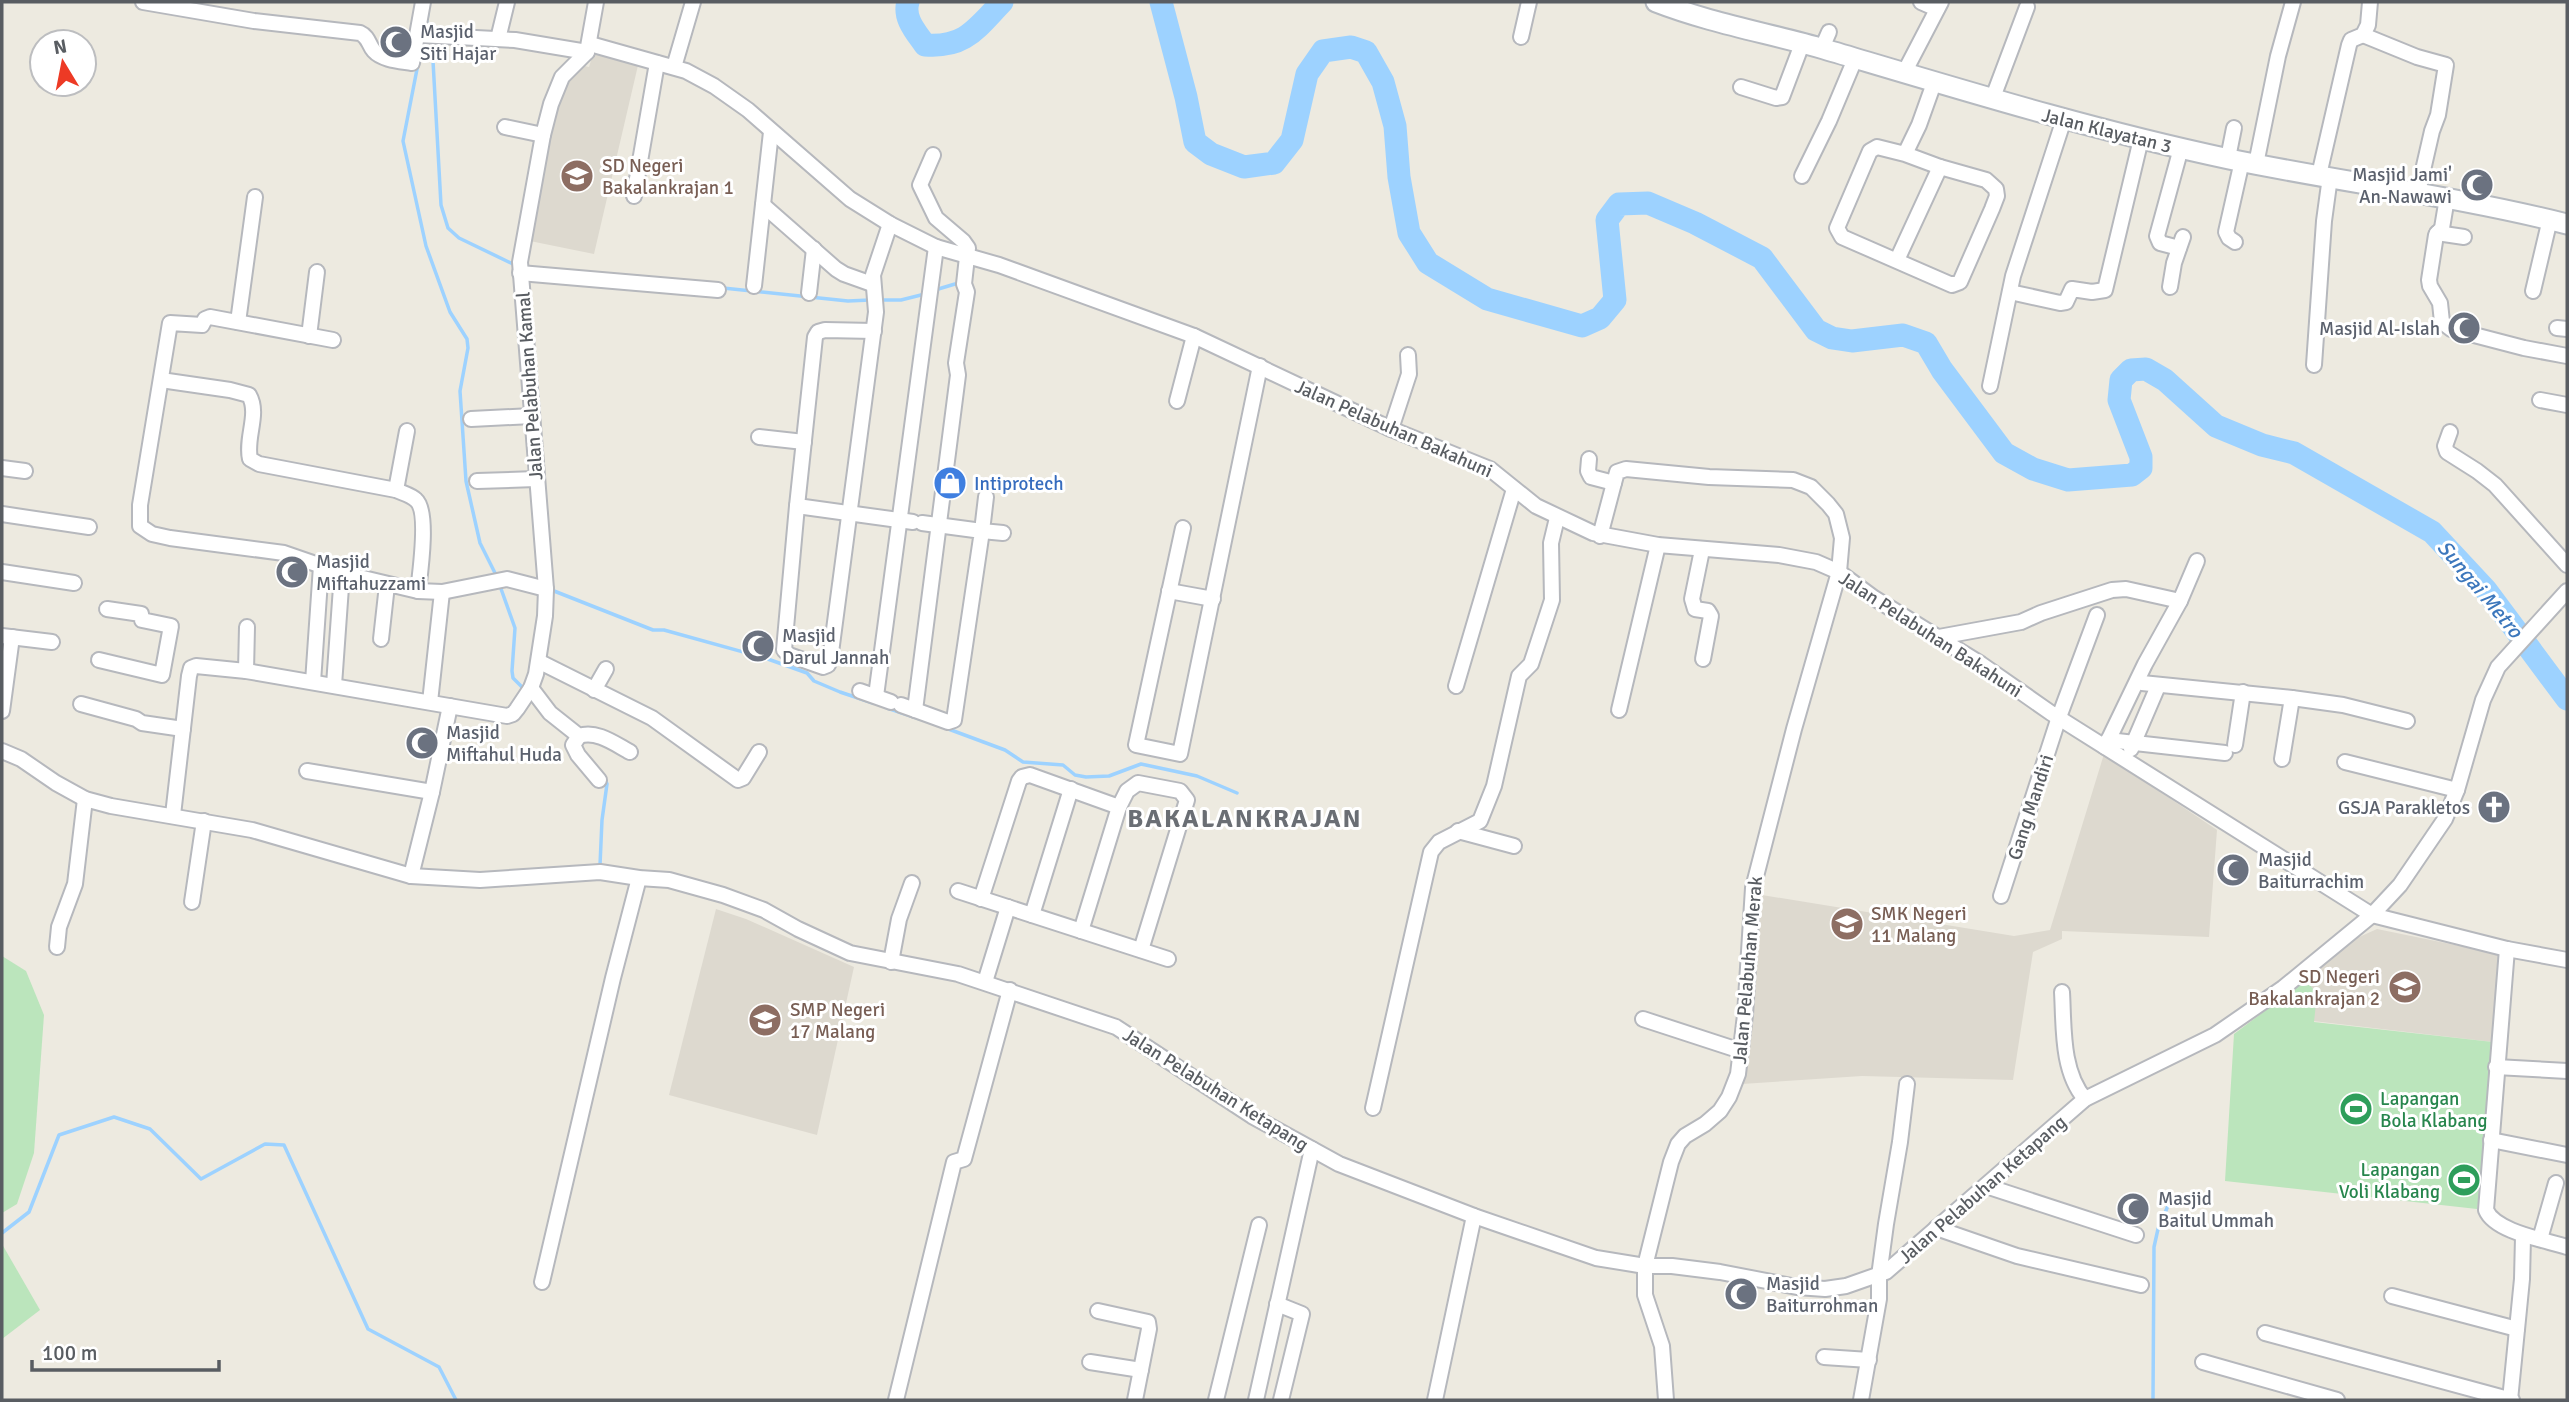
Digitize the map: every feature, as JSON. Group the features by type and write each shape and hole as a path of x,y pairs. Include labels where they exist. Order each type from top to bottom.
{"street":[{"path":"143,2 254,20 360,33 380,55 412,63 422,35 423,2"},
{"path":"498,39 507,2"},
{"path":"588,48 596,2"},
{"path":"674,67 693,2"},
{"path":"1521,37 1529,2"},
{"name":"Jalan Klayatan 3","path":"1656,2 1696,16 1802,44 1826,40 1855,59 2141,139 2242,161 2418,192 2559,221"},
{"path":"1904,73 1939,5 1921,2"},
{"path":"2235,242 2226,232 2242,161 2278,56 2293,2"},
{"path":"2314,365 2324,221 2324,176 2349,45 2351,40 2363,35 2368,25 2370,2"},
{"path":"1996,92 2027,8"},
{"name":"Jalan Pelabuhan Bakahuni","path":"422,35 588,48 674,67 715,86 748,110 850,199 890,224 936,247 1011,269 1194,336 1391,429 1490,469 1557,518 1600,536 1702,550 1779,555 1816,562 1839,572 1874,598 2372,915 2507,950 2567,960"},
{"path":"2363,35 2417,57 2445,65 2438,115 2418,192"},
{"path":"1741,87 1776,98 1782,97 1802,44"},
{"name":"Jalan Pelabuhan Kamal","path":"450,706 507,716 513,714 531,688 540,662 546,589 520,273 542,135 557,84 588,48"},
{"path":"1802,176 1855,59"},
{"path":"634,196 657,63"},
{"path":"1905,154 1934,83"},
{"path":"1990,386 2013,276 2064,119"},
{"path":"505,127 542,135"},
{"path":"2234,128 2242,161"},
{"path":"754,286 771,132"},
{"path":"2010,292 2060,303 2066,302 2072,289 2092,292 2105,290 2141,139"},
{"path":"1877,147 1905,154 1986,180 1996,189 1997,196 1992,209 1959,282 1952,285 1842,237 1837,228 1870,151 1877,147"},
{"path":"2170,287 2181,243 2160,243 2157,236 2181,148"},
{"path":"915,710 958,375 956,363 967,292 964,285 968,248 936,218 921,190 921,181 933,155"},
{"path":"1897,260 1940,167"},
{"path":"238,322 255,197"},
{"path":"2447,198 2442,227 2437,233 2429,279 2440,303 2442,322 2446,326 2524,348 2567,356"},
{"path":"763,205 844,274 872,284"},
{"path":"2533,290 2559,221"},
{"path":"874,331 825,330 818,332 815,338 784,650 789,655 823,667 828,665 830,660 851,511 874,331 876,312 872,284 890,224"},
{"path":"2437,233 2464,237"},
{"path":"876,696 911,522 936,247"},
{"path":"809,293 814,249"},
{"path":"309,336 317,272"},
{"path":"520,273 718,290"},
{"path":"333,340 210,317 205,319 202,325 170,323 140,505 140,526 161,536 284,553 342,573 418,592 442,592 502,580 546,589"},
{"path":"1177,401 1194,336"},
{"path":"1391,429 1409,374 1408,355"},
{"path":"1183,528 1136,744 1180,754 1260,366"},
{"path":"160,380 249,395 253,411 247,447 250,459 259,464 396,490 417,500 421,507 423,537 418,592"},
{"path":"2540,400 2567,405"},
{"path":"471,419 532,416"},
{"path":"396,490 407,431"},
{"path":"2450,432 2445,446 2447,452 2495,485 2567,565"},
{"path":"759,437 804,442"},
{"path":"1589,459 1588,471 1591,477 1614,483 1600,536"},
{"path":"2,468 25,471"},
{"name":"Jalan Pelabuhan Merak","path":"1614,483 1617,472 1626,469 1709,477 1793,480 1811,487 1836,514 1842,538 1839,572 1753,888 1738,1074 1726,1103 1705,1124 1685,1136 1678,1144 1645,1266 1645,1295 1663,1356 1666,1400"},
{"path":"477,481 536,479"},
{"path":"1456,686 1514,489"},
{"path":"860,691 948,722 954,720 986,497"},
{"path":"797,506 1003,533"},
{"path":"2,514 89,527"},
{"path":"1373,1108 1431,852 1439,842 1480,821 1494,786 1519,676 1531,664 1552,600 1551,543 1557,518"},
{"path":"1619,710 1658,545"},
{"path":"1702,550 1692,599 1695,609 1709,611 1711,616 1703,659"},
{"path":"2197,561 2180,601 2145,664 2107,744 2134,742 2230,749 2243,692"},
{"path":"313,682 321,566"},
{"path":"2,572 74,583"},
{"path":"334,685 342,573"},
{"path":"382,639 387,585"},
{"path":"1939,637 2021,622 2112,590 2126,589 2180,601"},
{"path":"1170,591 1213,598"},
{"name":"Jalan Pelabuhan Ketapang","path":"2,751 85,799 111,806 252,830 411,876 480,880 600,872 668,880 723,895 764,910 838,948 985,982 1116,1027 1252,1116 1339,1164 1474,1216 1596,1258 1645,1266 1672,1266 1720,1272 1797,1287 1825,1289 1879,1276 1893,1267 2085,1099 2215,1035 2283,988 2372,915 2400,885 2445,819 2457,790 2483,701 2504,660 2567,591"},
{"path":"430,702 442,592"},
{"path":"99,660 162,675 171,626 142,620 141,614 107,609"},
{"name":"Gang Mandiri","path":"2001,896 2059,717 2096,615"},
{"path":"246,671 247,627"},
{"path":"2,711 7,637 52,642"},
{"path":"540,662 652,718 738,780 743,778 759,752"},
{"path":"165,664 246,671 450,706 411,876"},
{"path":"173,816 191,668"},
{"path":"594,690 606,668"},
{"path":"2142,683 2343,705 2407,721"},
{"path":"2126,760 2158,685"},
{"path":"531,688 550,713 577,739 578,755 599,780"},
{"path":"2282,759 2292,698"},
{"path":"81,704 142,723 183,729"},
{"path":"577,739 590,734 630,752"},
{"path":"2344,762 2457,790"},
{"path":"307,772 432,792"},
{"path":"981,898 1018,781 1022,777 1030,775 1119,807"},
{"path":"1081,931 1126,791 1138,783 1180,791 1187,800 1141,950"},
{"path":"1032,915 1071,789"},
{"path":"57,947 60,927 75,884 85,799"},
{"path":"192,901 204,821"},
{"path":"1458,831 1514,846"},
{"path":"542,1282 639,878"},
{"path":"891,962 900,919 912,883"},
{"path":"958,891 1168,959"},
{"path":"985,982 1008,907"},
{"path":"2507,950 2486,1210 2489,1217 2523,1237 2567,1247"},
{"path":"897,1400 954,1162 964,1159 1010,990"},
{"path":"2062,992 2071,1074 2085,1099"},
{"path":"1643,1019 1741,1051"},
{"path":"2496,1067 2567,1071"},
{"path":"1861,1400 1879,1299 1879,1276 1908,1084"},
{"path":"2491,1140 2567,1155"},
{"path":"1256,1400 1312,1149"},
{"path":"2540,1239 2556,1183"},
{"path":"1986,1186 2136,1235"},
{"path":"1435,1400 1474,1216"},
{"path":"1216,1400 1259,1225"},
{"path":"1936,1228 2017,1256 2141,1285"},
{"path":"2265,1333 2511,1400 2523,1237"},
{"path":"2392,1296 2517,1329"},
{"path":"1277,1304 1302,1314 1281,1400"},
{"path":"1098,1311 1148,1322 1149,1329 1135,1400"},
{"path":"1824,1357 1869,1360"},
{"path":"1090,1362 1141,1370"},
{"path":"2203,1362 2337,1400"}],"shaded area":[{"name":"SD Negeri Bakalankrajan 1","path":"595,48 639,61 594,254 530,241 554,111 561,89 580,65 589,67"},
{"name":"SMK Negeri 11 Malang","path":"2104,754 2217,830 2209,937 2062,931 2062,939 2033,952 2013,1080 1862,1076 1742,1084 1756,894 2014,936 2050,930"},
{"name":"SMP Negeri 17 Malang","path":"716,909 746,919 854,967 817,1135 669,1095"},
{"name":"SD Negeri Bakalankrajan 2","path":"2377,929 2494,953 2501,958 2493,1042 2313,1021 2317,994 2306,980 2357,938"}],"green space":[{"path":"2,956 26,971 44,1015 34,1153 17,1204 2,1213"},
{"path":"2306,980 2317,994 2314,1022 2493,1042 2485,1158 2477,1209 2225,1181 2234,1034"},
{"path":"2,1244 40,1310 2,1339"}],"waterway":[{"path":"908,2 907,14 911,25 925,45 950,43 969,35 1002,2"},
{"name":"Sungai Metro","path":"1161,2 1195,142 1211,154 1244,167 1274,163 1292,140 1307,74 1323,51 1351,47 1366,52 1383,82 1395,126 1399,177 1409,233 1428,263 1487,299 1582,326 1600,318 1615,300 1607,220 1619,204 1648,203 1695,223 1762,258 1816,330 1832,338 1852,341 1903,335 1926,343 1942,370 2004,453 2033,469 2068,480 2132,475 2141,468 2141,457 2119,400 2121,380 2131,370 2146,369 2165,380 2216,426 2262,445 2294,453 2432,532 2486,590 2567,699"},
{"path":"425,33 428,13"},
{"path":"422,49 429,51 433,61 441,205 448,228 459,238 515,265"},
{"path":"418,64 403,141 426,246 450,312 467,339 468,348 460,391 466,481 480,543 498,579"},
{"path":"935,290 955,284"},
{"path":"723,288 848,301 870,300"},
{"path":"884,300 901,300 925,294"},
{"path":"500,586 515,628 513,678 524,689"},
{"path":"549,589 653,630 664,630 765,658 807,673 814,681 840,692 873,703"},
{"path":"887,708 923,720"},
{"path":"943,727 1005,750 1023,762 1063,765 1075,775 1109,776 1141,764 1197,776 1237,793"},
{"path":"600,865 607,784 604,777"},
{"path":"2,1233 29,1212 59,1135 114,1117 150,1129 201,1179 265,1144 284,1145 368,1329 439,1367 456,1400"},
{"path":"2153,1400 2154,1247 2158,1229 2170,1201"}],"place":[{"name":"Masjid Siti Hajar","path":"396,42"},
{"name":"SD Negeri Bakalankrajan 1","path":"577,176"},
{"name":"Masjid Jami' An-Nawawi","path":"2477,185"},
{"name":"Masjid Al-Islah","path":"2464,328"},
{"name":"Intiprotech","path":"950,483"},
{"name":"Masjid Miftahuzzami","path":"292,572"},
{"name":"Masjid Darul Jannah","path":"758,646"},
{"name":"Masjid Miftahul Huda","path":"422,743"},
{"name":"GSJA Parakletos","path":"2494,807"},
{"name":"Masjid Baiturrachim","path":"2233,870"},
{"name":"SMK Negeri 11 Malang","path":"1847,924"},
{"name":"SD Negeri Bakalankrajan 2","path":"2405,987"},
{"name":"SMP Negeri 17 Malang","path":"765,1020"},
{"name":"Lapangan Bola Klabang","path":"2356,1109"},
{"name":"Lapangan Voli Klabang","path":"2464,1180"},
{"name":"Masjid Baitul Ummah","path":"2133,1209"},
{"name":"Masjid Baiturrohman","path":"1741,1294"}],"district":[{"name":"BAKALANKRAJAN","path":"1245,818"}]}
